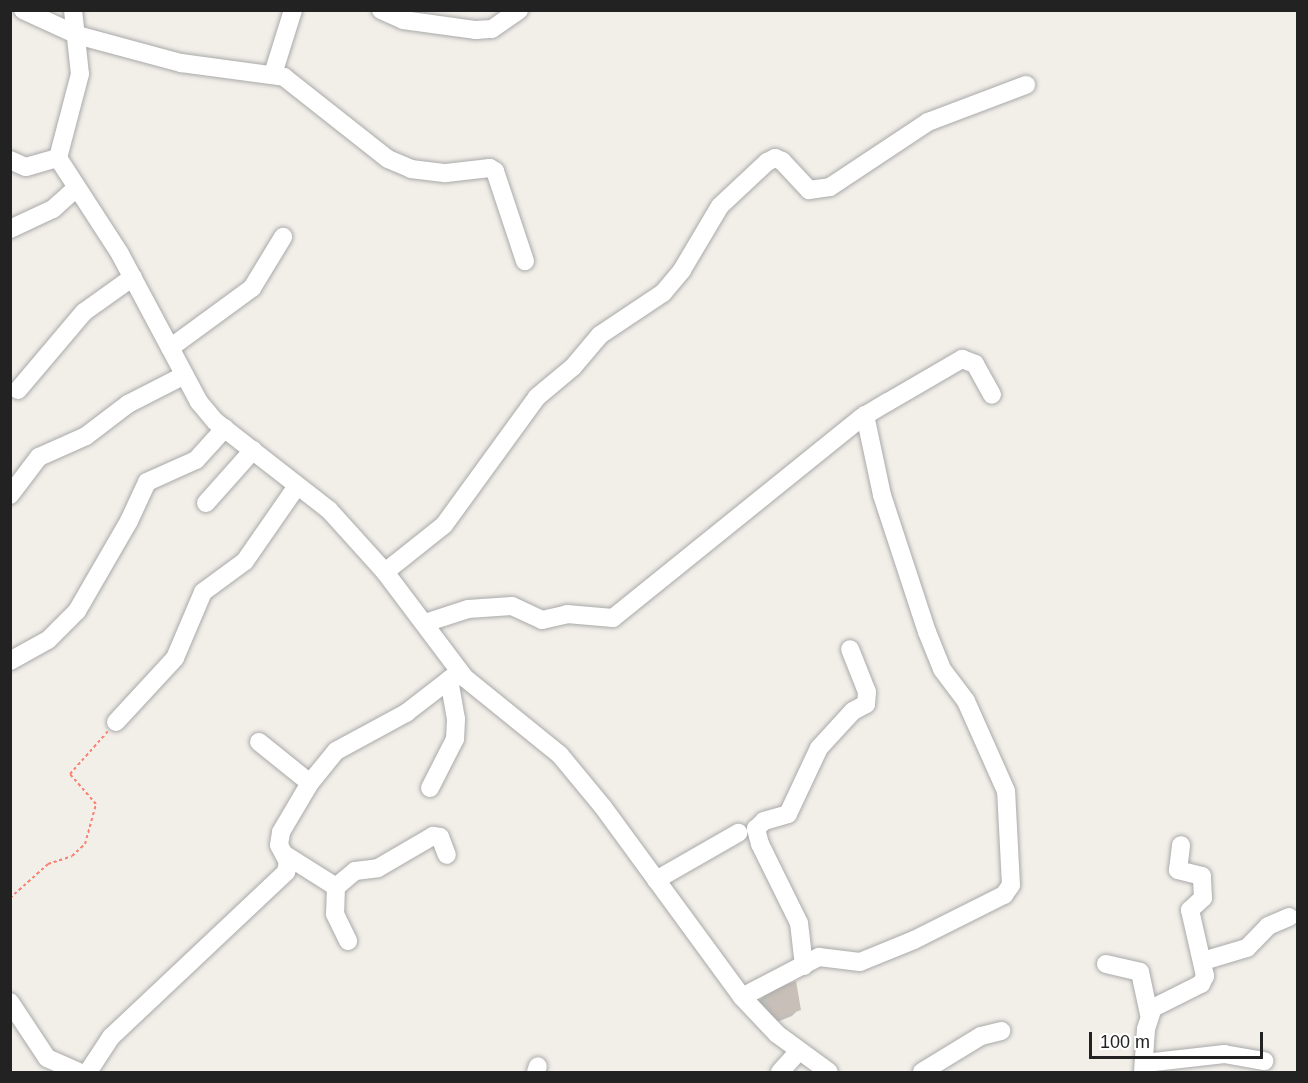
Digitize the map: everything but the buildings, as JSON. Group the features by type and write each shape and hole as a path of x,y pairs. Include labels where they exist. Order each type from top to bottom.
{"street":[{"path":"23,10 77,35 191,65 273,75 291,81 400,164 433,173 484,167 495,171 525,261"},
{"path":"74,10 80,74 58,158 75,189 133,277 183,376 199,402 225,428 329,510 385,572 425,623 454,676 560,755 742,997 798,1052 829,1072"},
{"path":"273,75 293,10"},
{"path":"381,10 404,20 476,30 492,29 519,10"},
{"path":"385,572 444,525 537,397 573,367 600,335 663,293 682,270 720,206 767,162 775,158 782,161 809,190 830,187 928,122 1026,85"},
{"path":"10,160 26,167 58,158"},
{"path":"10,229 52,209 75,189"},
{"path":"170,348 252,288 283,237"},
{"path":"18,390 84,312 133,277"},
{"path":"425,623 468,609 512,606 542,620 567,614 613,618 865,415 962,359 975,364 992,395"},
{"path":"10,495 39,457 86,436 128,404 183,376"},
{"path":"742,997 826,955 855,963 865,961 1004,895 1011,885 1006,791 966,701 942,669 927,632 882,495 865,415"},
{"path":"10,661 48,639 77,611 129,521 147,482 196,460 225,428"},
{"path":"206,503 253,450"},
{"path":"116,722 175,658 203,592 240,566 297,486"},
{"path":"804,966 799,923 764,852 756,829 764,820 790,813 819,748 853,711 866,704 867,692 850,649"},
{"path":"89,1072 111,1037 286,872 284,854 279,845 281,832 310,783 344,744 406,713 454,676"},
{"path":"430,788 455,739 454,676"},
{"path":"259,742 310,783"},
{"path":"656,880 738,833"},
{"path":"348,941 335,914 336,886 355,871 378,868 434,836 440,837 447,855"},
{"path":"1149,1014 1157,1004 1201,984 1205,976 1190,910 1191,904 1203,898 1202,876 1178,870 1180,845"},
{"path":"284,854 336,886"},
{"path":"1203,961 1247,948 1268,926 1289,917"},
{"path":"1106,964 1140,972 1149,1014 1144,1068 1224,1054 1264,1061"},
{"path":"10,1002 47,1058 78,1072"},
{"path":"922,1072 981,1036 1001,1031"},
{"path":"780,1072 798,1052"}],"path":[{"path":"10,898 44,867 72,856 85,844 96,804 70,774 116,722"}]}
